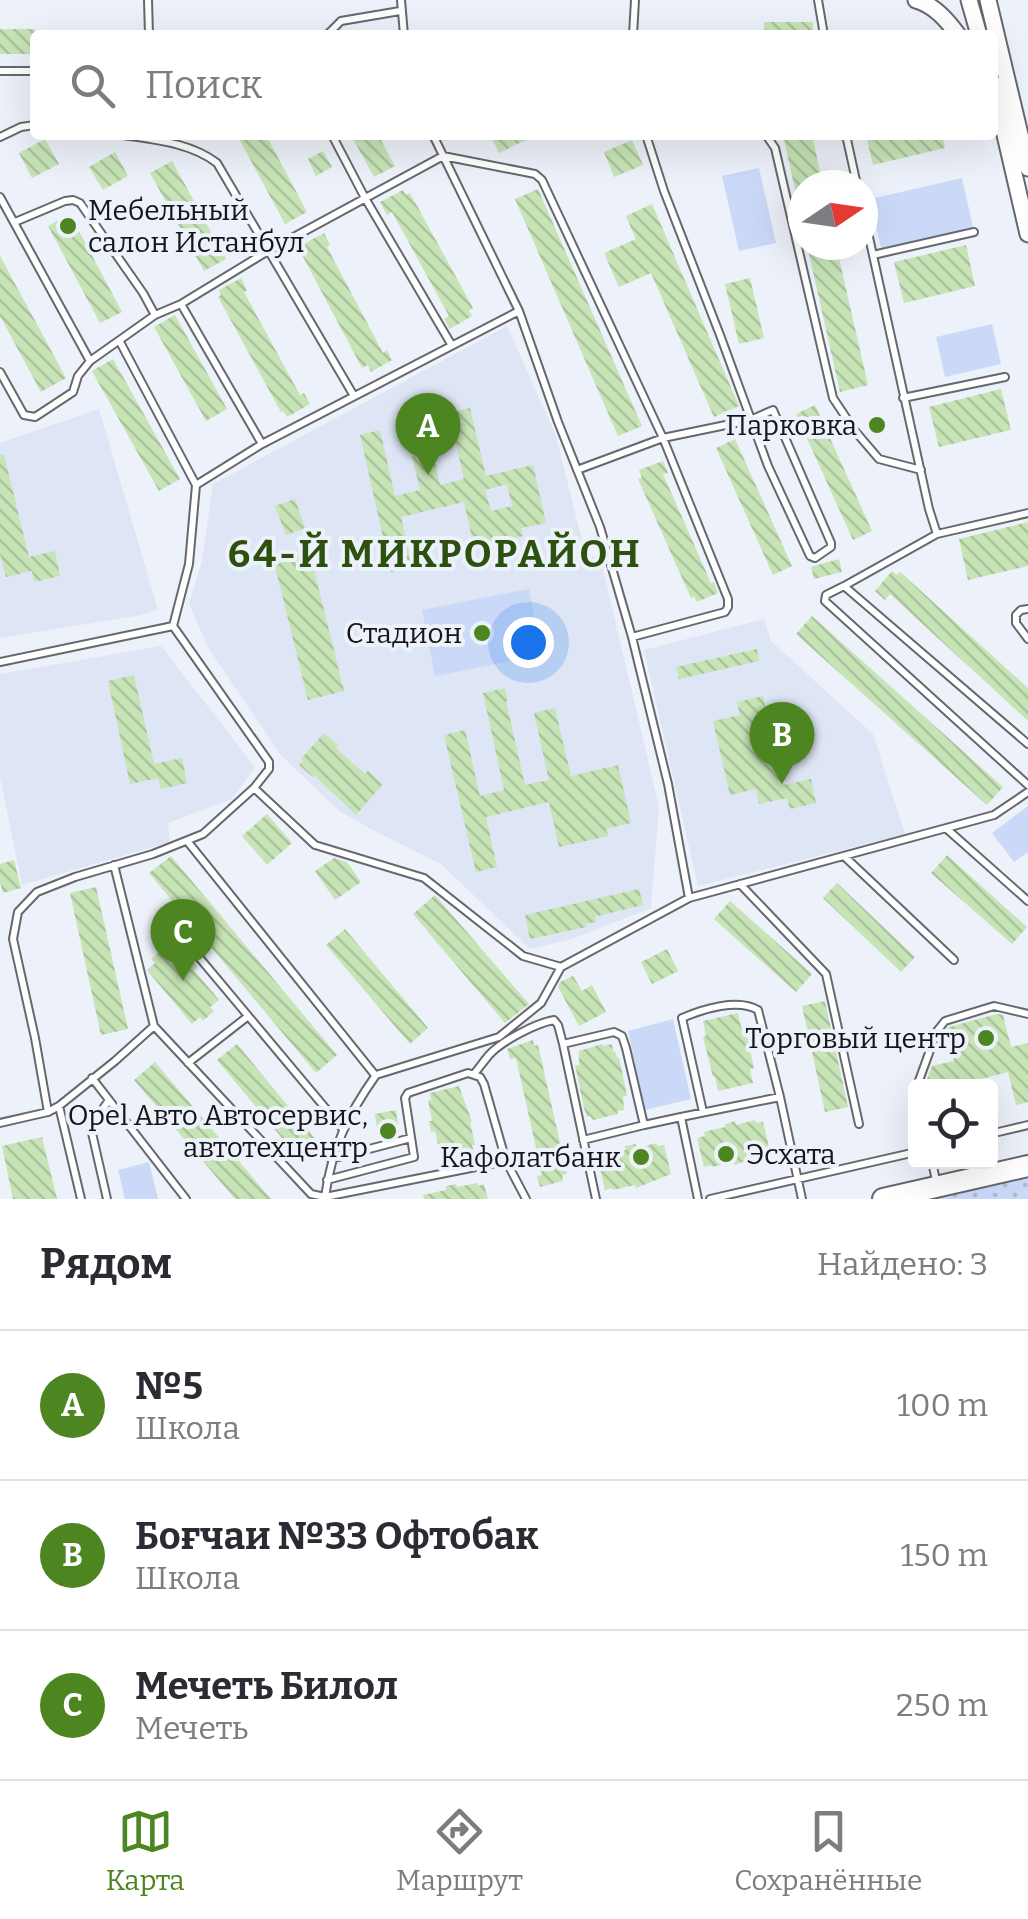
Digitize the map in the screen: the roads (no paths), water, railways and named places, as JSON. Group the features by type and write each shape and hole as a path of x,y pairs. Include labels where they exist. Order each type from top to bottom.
{"highway":[{"path":"883,1199 1028,1166"}],"street":[{"path":"916,0 947,19 955,30"},
{"path":"969,0 978,30"},
{"path":"988,0 995,30"},
{"path":"998,42 1028,168"},
{"path":"998,104 1028,234"}],"lane":[{"path":"148,0 149,30"},
{"path":"400,0 403,30"},
{"path":"633,30 635,0"},
{"path":"818,0 823,30"},
{"path":"332,30 341,21 400,11"},
{"path":"0,71 30,71"},
{"path":"0,137 30,126"},
{"path":"162,140 204,153 217,163 354,396"},
{"path":"335,140 451,344"},
{"path":"436,140 519,310 600,527 668,784 688,898"},
{"path":"578,470 663,438 750,420 770,410 776,412 831,542 829,550 815,558 810,556 768,466 750,420 720,335 664,192 648,140"},
{"path":"769,140 833,398 854,431 879,459 920,470"},
{"path":"847,140 854,170"},
{"path":"0,372 24,415 34,418 73,392 78,376 90,361 154,316 182,304 268,251 444,156 535,174 542,180 663,438 728,600 725,612 632,637"},
{"path":"0,197 90,361"},
{"path":"15,222 65,201 80,204 154,316"},
{"path":"878,254 974,232"},
{"path":"874,260 937,534"},
{"path":"182,304 262,444"},
{"path":"196,486 262,444 519,310"},
{"path":"48,1112 13,939 18,912 37,892 203,834 254,788 269,769 269,762 173,626 188,564 196,486 120,342"},
{"path":"903,398 1005,377"},
{"path":"474,1074 500,1041 541,1003 562,967 688,898 994,815 1028,788 825,601 826,595 937,534 1028,513"},
{"path":"844,586 1028,744"},
{"path":"1028,608 1016,616 1016,623 1028,640"},
{"path":"0,662 173,626"},
{"path":"254,788 315,844 424,878 522,956 562,967"},
{"path":"947,829 1028,901"},
{"path":"188,842 376,1075"},
{"path":"844,856 954,960"},
{"path":"114,866 154,1026 311,1194 325,1198 506,1160"},
{"path":"740,884 826,974 859,1124"},
{"path":"167,919 342,1128"},
{"path":"704,1112 682,1018 731,1005 752,1006 758,1010 802,1199"},
{"path":"920,1079 937,1031 945,1021 994,1006 1028,1014"},
{"path":"188,1063 247,1017"},
{"path":"325,1198 331,1159 342,1128 376,1075 500,1041 554,1020 563,1044 596,1199"},
{"path":"0,1122 59,1106 154,1026"},
{"path":"563,1044 614,1032 622,1036 644,1125"},
{"path":"327,1180 412,1158 405,1098 408,1093 468,1073 484,1084 506,1160 526,1199"},
{"path":"92,1078 186,1199"},
{"path":"583,1140 780,1097"},
{"path":"106,1199 92,1133 95,1120 109,1100"},
{"path":"59,1106 81,1199"},
{"path":"682,1116 698,1199"},
{"path":"998,1132 1028,1125"},
{"path":"331,1159 412,1138"},
{"path":"710,1199 908,1154"}],"place":[{"name":"Мебельный салон Истанбул","path":"68,226"},
{"name":"Парковка","path":"877,425"},
{"name":"№5","path":"428,475"},
{"name":"Стадион","path":"482,633"},
{"name":"Боғчаи №33 Офтобак","path":"782,784"},
{"name":"Мечеть Билол","path":"183,981"},
{"name":"Торговый центр","path":"986,1038"},
{"name":"Opel Авто Автосервис, автотехцентр","path":"388,1131"},
{"name":"Эсхата","path":"726,1154"},
{"name":"Кафолатбанк","path":"641,1157"}],"district":[{"name":"64-Й МИКРОРАЙОН","path":"435,554"}]}
